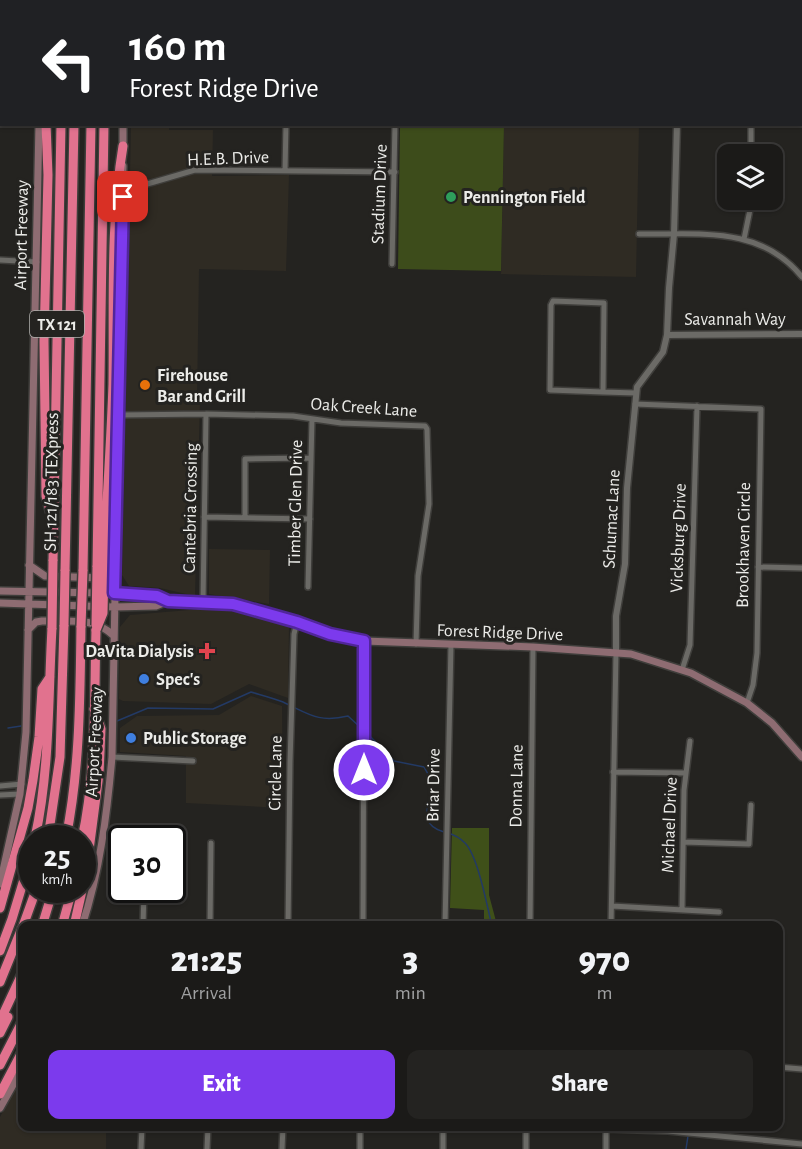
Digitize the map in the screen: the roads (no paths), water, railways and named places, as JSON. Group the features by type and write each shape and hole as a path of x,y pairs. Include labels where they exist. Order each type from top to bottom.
{"highway":[{"path":"46,126 48,175 44,341 46,496 54,524"},
{"name":"Airport Freeway","path":"37,825 45,775 52,628 61,126"},
{"name":"SH 121/183 TEXpress","path":"50,825 60,757 74,126"},
{"name":"SH 121/183 TEXpress","path":"68,825 79,740 91,126"},
{"name":"Airport Freeway","path":"84,825 89,797 101,567 104,126"},
{"path":"101,567 112,394 115,242 119,170 123,146"},
{"path":"0,908 28,808 39,737 42,689 50,677"},
{"path":"75,921 86,873 99,774 101,729 94,709"},
{"path":"0,951 18,899"},
{"path":"25,921 31,903"},
{"path":"44,921 49,903"},
{"path":"63,921 68,903"},
{"path":"0,982 18,939"},
{"path":"0,1021 18,983"},
{"path":"0,1034 9,1014 16,988"},
{"path":"0,1065 18,1030"},
{"path":"0,1094 18,1060"}],"main road":[{"name":"Airport Freeway","path":"0,884 22,784 26,732 39,126"},
{"name":"Airport Freeway","path":"83,921 97,871 112,757 124,179 123,126"},
{"path":"29,565 45,576 102,578 115,571"},
{"name":"Forest Ridge Drive","path":"0,591 114,593 157,596 168,601 233,604 330,634 364,641 616,652 651,659 711,682 747,703 772,723 802,756"},
{"name":"Forest Ridge Drive","path":"0,603 114,608 156,606 168,601"},
{"path":"28,630 36,622 42,621 92,622 105,627 114,636"},
{"path":"0,1108 18,1076"}],"street":[{"path":"285,171 286,126"},
{"name":"Stadium Drive","path":"392,264 396,126"},
{"name":"Schumac Lane","path":"611,921 616,616 625,564 627,488 636,393 638,382 654,366 663,352 667,335 674,234 677,126"},
{"path":"751,126 751,144"},
{"name":"H.E.B. Drive","path":"123,197 137,187 195,170 395,172"},
{"path":"124,179 137,187"},
{"path":"744,239 750,210"},
{"path":"639,234 719,235 744,239 774,250 802,277"},
{"path":"0,260 37,262"},
{"path":"603,392 604,303 553,302 550,316 548,386 550,390 603,392 636,393"},
{"name":"Savannah Way","path":"667,335 802,334"},
{"path":"635,404 697,406"},
{"name":"Brookhaven Circle","path":"697,406 760,408 762,411 757,653 753,685 747,703"},
{"name":"Vicksburg Drive","path":"682,670 690,645 697,406"},
{"name":"Cantebria Crossing","path":"203,602 206,414"},
{"name":"Oak Creek Lane","path":"119,415 293,416 341,423 420,425 427,429 429,504 418,576 416,644"},
{"name":"Timber Glen Drive","path":"308,587 312,419"},
{"path":"245,518 245,459 311,458"},
{"path":"204,518 310,519"},
{"path":"758,567 802,568"},
{"name":"Circle Lane","path":"288,921 291,710 294,634 297,622"},
{"path":"363,921 364,641"},
{"name":"Briar Drive","path":"445,921 451,644"},
{"name":"Donna Lane","path":"530,921 533,647"},
{"name":"Michael Drive","path":"682,910 686,774 690,741"},
{"path":"112,757 193,760"},
{"path":"614,772 686,774"},
{"path":"0,786 22,784"},
{"path":"0,795 20,794"},
{"path":"683,843 749,844 751,804"},
{"path":"210,921 211,843"},
{"path":"143,921 144,903"},
{"path":"612,906 719,912"},
{"path":"783,1067 802,1069"},
{"path":"141,1149 142,1131"},
{"path":"207,1149 208,1131"},
{"path":"282,1149 283,1131"},
{"path":"360,1131 360,1149"},
{"path":"443,1131 443,1149"},
{"path":"525,1149 526,1131"},
{"path":"606,1131 606,1149"},
{"path":"656,1131 802,1144"}],"waterway":[{"path":"117,721 148,708 213,709 251,692 321,718 348,716 361,728"},
{"path":"8,728 21,726"},
{"path":"365,731 394,761 424,767 431,781 427,817 429,823 444,832"},
{"path":"448,833 461,840 470,849 482,882 491,921"},
{"path":"686,1149 688,1136"}],"place":[{"name":"Pennington Field","path":"451,197"},
{"name":"Firehouse Bar and Grill","path":"145,385"},
{"name":"DaVita Dialysis","path":"207,651"},
{"name":"Spec's","path":"144,679"},
{"name":"Public Storage","path":"131,738"}]}
